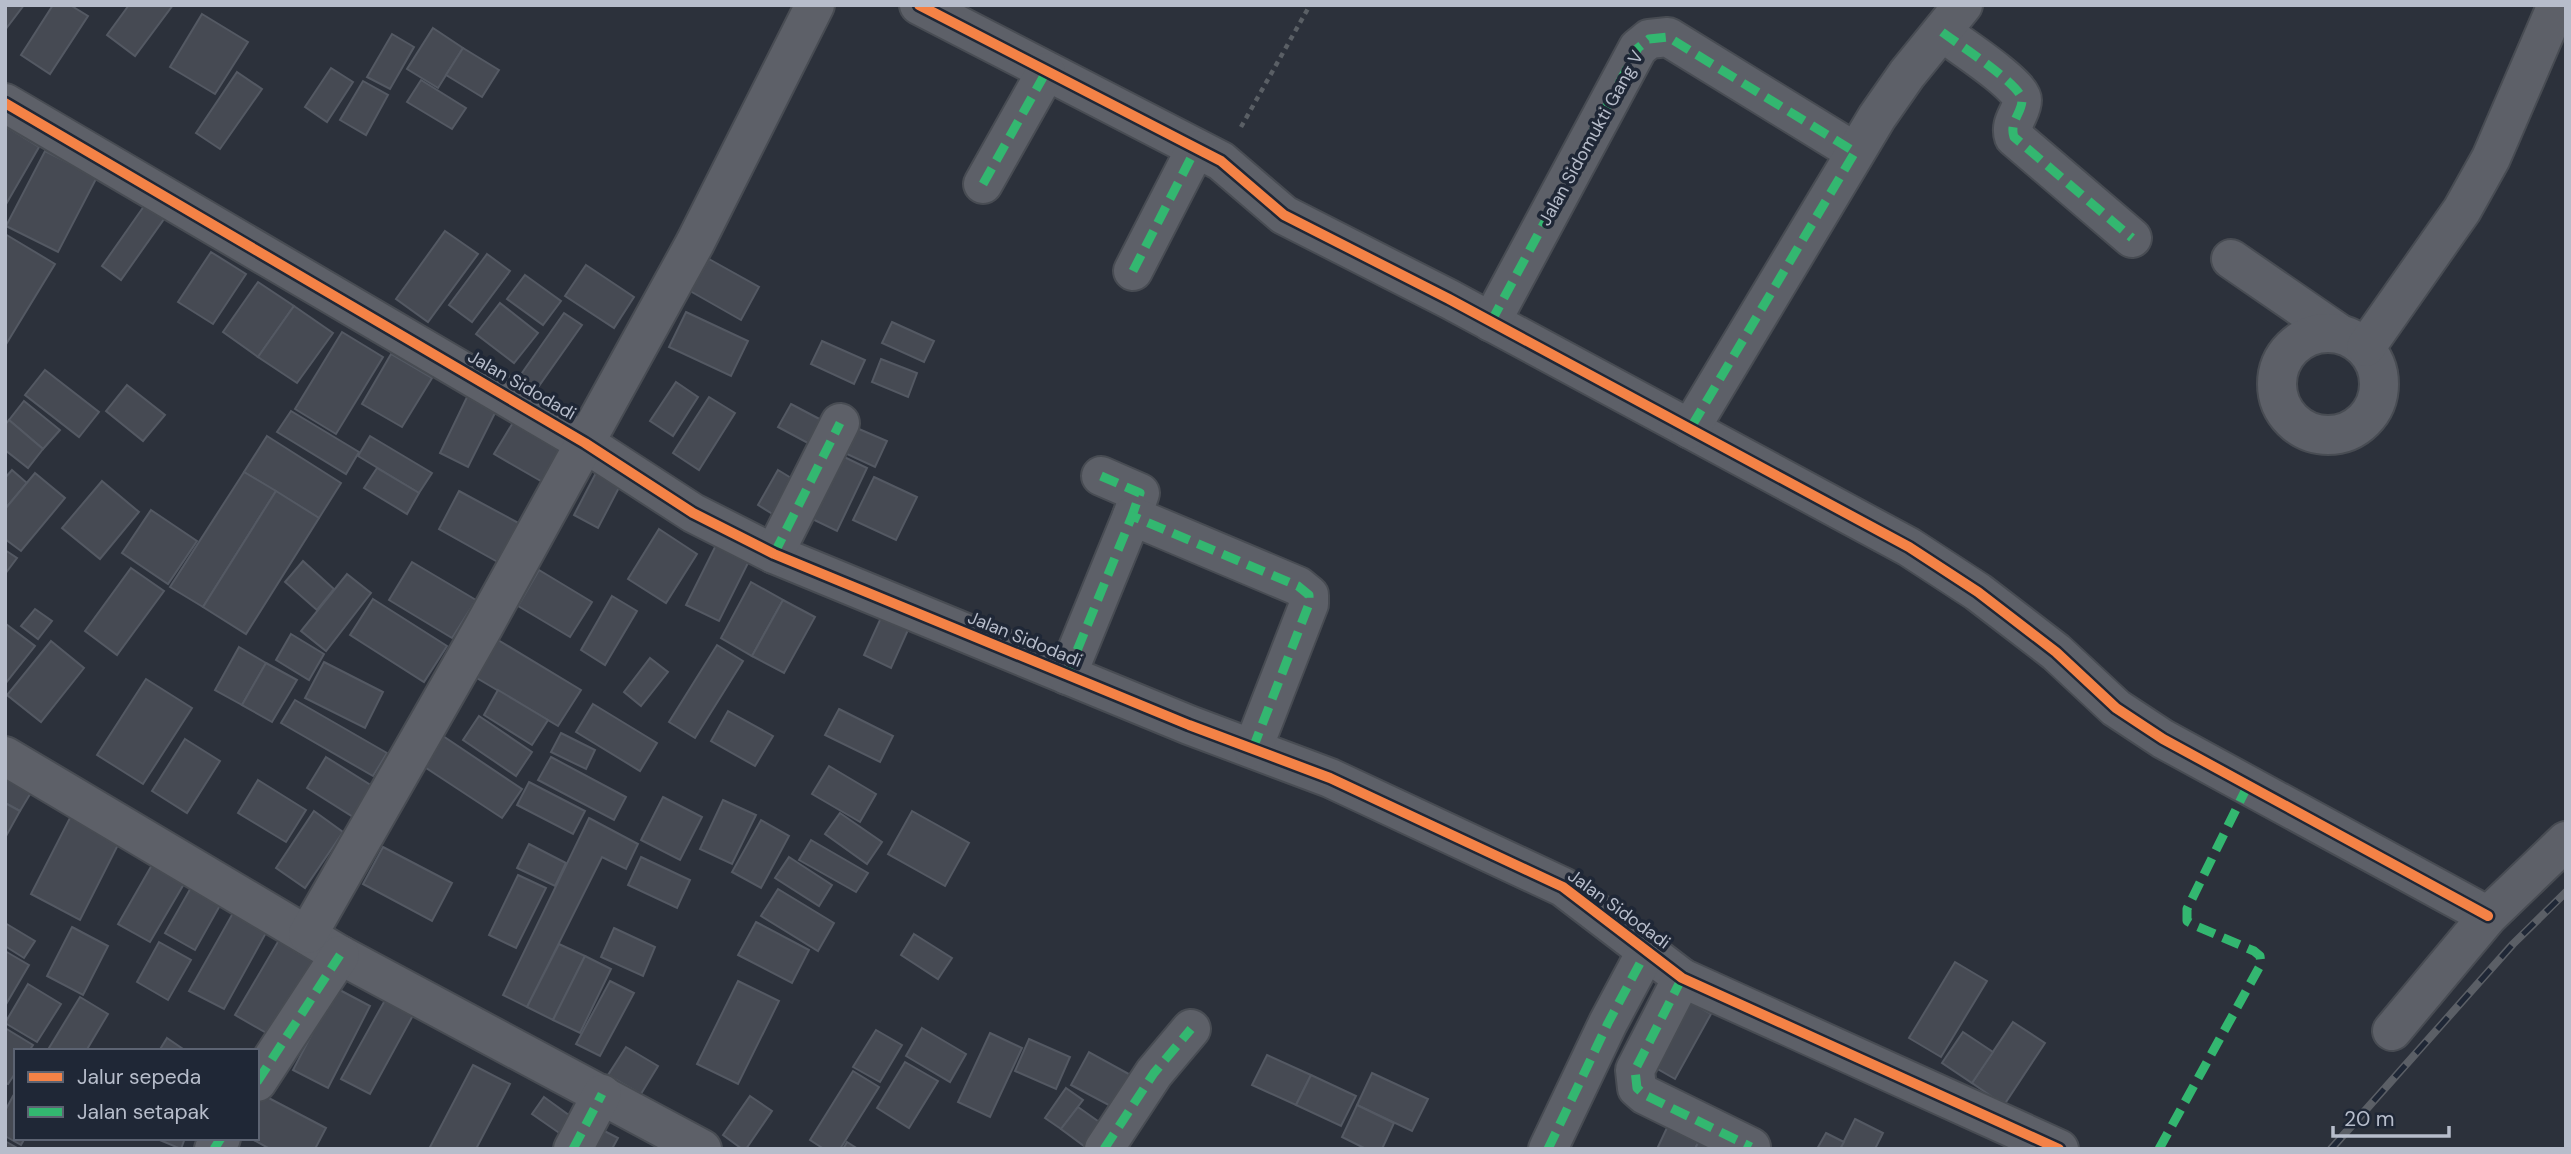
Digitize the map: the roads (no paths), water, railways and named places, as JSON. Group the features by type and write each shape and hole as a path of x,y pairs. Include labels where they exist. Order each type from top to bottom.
{"street":[{"path":"308,934 477,638 695,243 815,5"},
{"path":"919,5 1208,156 1284,215 1491,322 1909,547 1978,592 2056,652 2116,708 2163,739 2488,916"},
{"path":"2231,259 2351,340 2462,210 2491,158 2557,5"},
{"path":"1690,429 1855,152 1907,74 1952,18 2021,94 2022,102 2013,127 2014,136 2132,238"},
{"name":"Jalan Sidomukti Gang V","path":"1491,322 1638,48 1649,39 1668,37 1855,152"},
{"path":"983,184 1046,72"},
{"name":"Jalan Sidodadi","path":"5,103 585,443 694,513 774,554 1067,675 1330,778 1563,887 1682,978 2059,1149"},
{"path":"1133,271 1208,156"},
{"path":"774,554 840,424"},
{"path":"1067,675 1140,493 1101,476"},
{"path":"1132,516 1298,586 1309,594 1309,604 1254,748"},
{"path":"5,756 340,955 702,1149"},
{"path":"2392,1031 2488,916 2566,841"},
{"path":"1548,1149 1608,1023 1647,950"},
{"path":"259,1079 340,955"},
{"path":"1682,978 1635,1070 1637,1088 1645,1095 1751,1147"},
{"path":"1104,1149 1154,1073 1191,1029"},
{"path":"573,1149 601,1094"}],"railway":[{"path":"2331,1149 2513,944 2566,892"}]}
